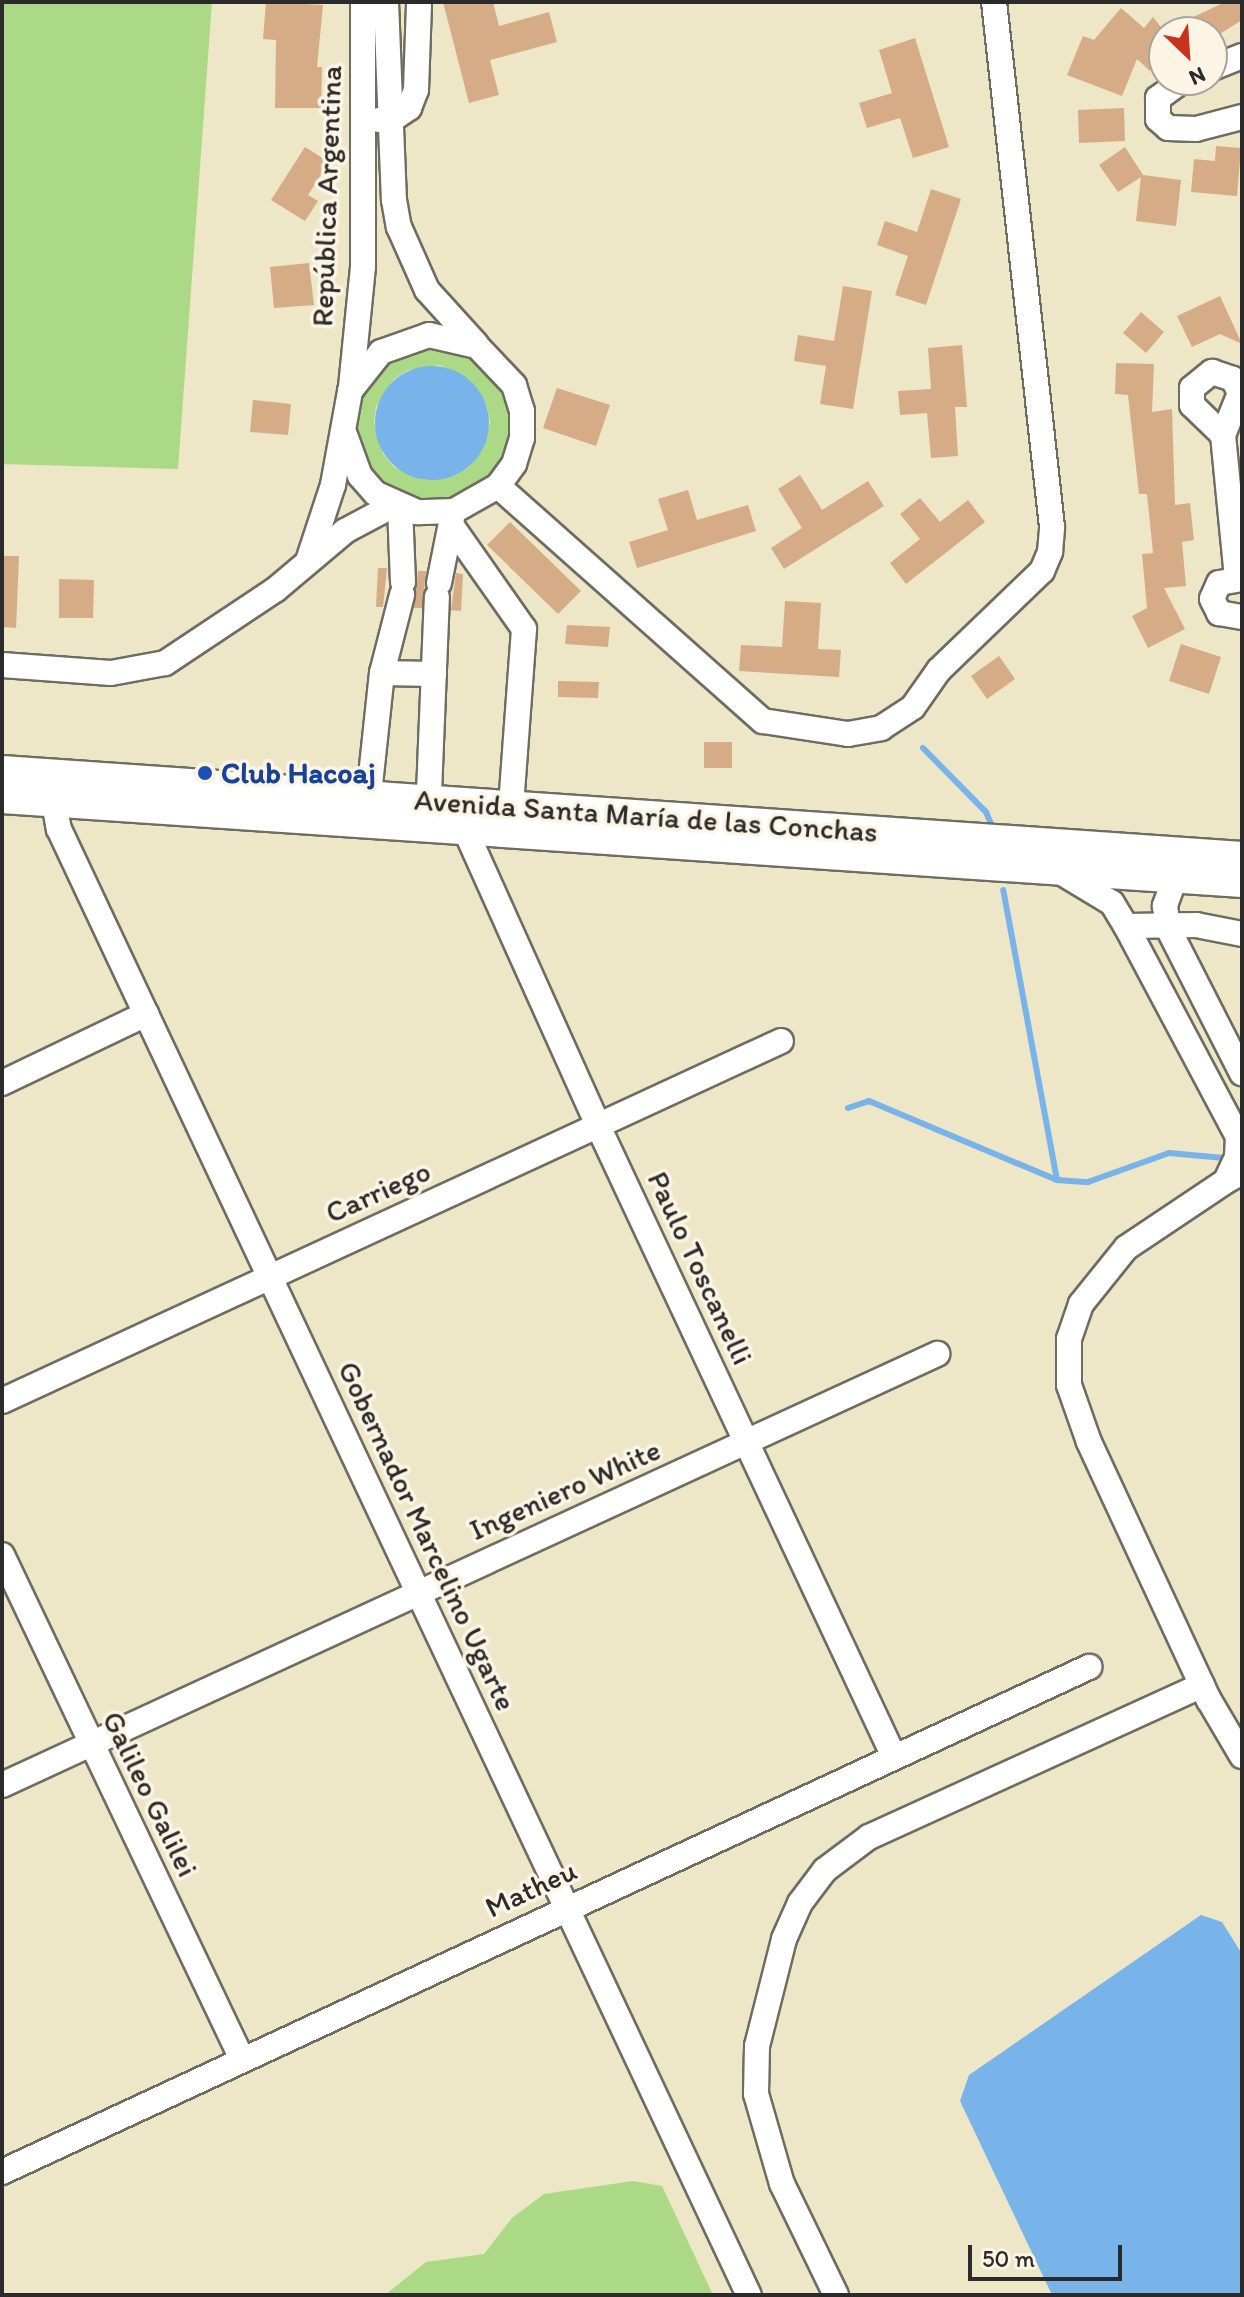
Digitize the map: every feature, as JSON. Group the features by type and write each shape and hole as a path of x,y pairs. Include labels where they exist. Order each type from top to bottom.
{"main road":[{"name":"Avenida Santa María de las Conchas","path":"2,771 366,816"},
{"name":"Avenida Santa María de las Conchas","path":"2,798 253,814 440,819 1054,870 1242,882"},
{"name":"Avenida Santa María de las Conchas","path":"440,819 511,807 1242,857"}],"street":[{"name":"República Argentina","path":"350,391 363,266 363,2"},
{"name":"República Argentina","path":"386,2 394,200 408,253 427,290 477,346"},
{"path":"363,121 391,120 409,108 416,90 419,2"},
{"path":"498,486 741,706 763,721 848,734 899,721 939,670 1042,571 1050,552 1052,527 994,2"},
{"path":"1161,96 1158,98 1158,119 1168,128 1196,129 1242,117"},
{"path":"308,561 345,435 350,391 381,352 404,340 429,335 477,346 514,385 522,411 522,438 514,464 498,486 452,518 437,600 434,674 440,819"},
{"path":"345,435 360,476 397,506 452,518 524,629 511,807"},
{"path":"1223,435 1240,578 1219,583 1212,599 1219,613 1242,617"},
{"path":"2,665 111,673 165,663 275,590 345,531 397,506"},
{"path":"366,816 382,673 402,598 397,506"},
{"path":"402,598 437,600"},
{"path":"382,673 434,674"},
{"name":"Gobernador Marcelino Ugarte","path":"54,802 59,829 749,2295"},
{"name":"Paulo Toscanelli","path":"440,819 599,1128 894,1757"},
{"path":"1054,870 1112,903 1238,1137 1234,1176 1126,1248 1081,1304 1069,1339 1075,1407 1202,1685 1242,1756"},
{"path":"1175,878 1165,906 1168,928 1242,1073"},
{"path":"1126,926 1168,928 1196,925 1242,934"},
{"path":"2,1083 146,1014"},
{"name":"Carriego","path":"2,1401 270,1275 599,1128 781,1041"},
{"name":"Ingeniero White","path":"2,1785 416,1591 937,1354"},
{"name":"Galileo Galilei","path":"2,1555 242,2059"},
{"name":"Matheu","path":"2,2172 566,1907 1089,1667"},
{"path":"836,2295 782,2184 756,2094 757,2046 784,1939 800,1903 825,1870 869,1837 1202,1685"}],"green space":[{"path":"2,2 212,2 178,469 2,464"},
{"path":"421,345 466,351 500,380 509,401 513,423 500,467 485,484 444,503 421,503 380,485 365,468 352,425 355,402 380,364","holes":["440,365 469,379 487,406 490,422 487,438 470,466 456,475 424,480 394,467 383,454 374,423 376,407 394,379 408,370"]},
{"path":"633,2181 662,2186 713,2295 385,2295 426,2262 484,2254 512,2218 544,2194"}],"water":[{"path":"432,366 454,370 473,382 485,401 489,423 485,445 473,464 454,476 432,480 410,476 391,464 379,445 375,423 379,401 391,382 410,370"},
{"path":"1201,1915 1222,1922 1242,1954 1242,2295 1052,2295 960,2101 969,2075"}],"building":[{"path":"266,2 323,5 317,67 322,67 321,108 275,108 276,40 263,39"},
{"path":"443,2 493,2 499,26 549,12 557,42 490,60 499,95 469,103"},
{"path":"1225,2 1242,2 1242,20 1228,29 1228,16 1196,16"},
{"path":"1121,8 1144,28 1148,23 1148,69 1137,59 1122,96 1067,75 1083,36 1094,40"},
{"path":"915,38 949,147 913,158 900,118 867,128 859,103 892,93 879,50"},
{"path":"1124,108 1125,141 1079,143 1078,110"},
{"path":"1216,146 1241,148 1237,196 1191,192 1194,159 1215,161"},
{"path":"305,147 329,162 308,195 318,201 305,221 271,200"},
{"path":"1125,147 1143,175 1181,180 1176,226 1136,221 1141,177 1118,192 1099,165"},
{"path":"931,189 961,199 926,305 895,295 908,256 877,245 885,221 917,232"},
{"path":"309,263 314,305 274,308 270,267"},
{"path":"843,286 872,291 853,409 820,404 826,366 794,361 798,335 834,341"},
{"path":"1220,296 1242,344 1220,334 1192,347 1177,316"},
{"path":"1141,312 1164,332 1146,353 1123,333"},
{"path":"962,345 967,407 955,407 958,456 931,458 927,413 900,415 898,391 931,389 928,348"},
{"path":"1116,363 1154,364 1152,412 1172,409 1175,505 1190,503 1194,540 1182,542 1186,586 1164,588 1185,629 1148,648 1132,616 1147,608 1142,554 1153,553 1147,494 1139,494 1128,395 1115,394"},
{"path":"557,388 610,405 596,446 543,428"},
{"path":"253,400 291,404 288,435 250,432"},
{"path":"800,475 822,510 868,481 884,506 784,569 771,548 802,528 778,489"},
{"path":"688,490 697,520 748,505 756,531 637,568 629,542 668,530 658,499"},
{"path":"920,498 940,522 968,500 985,522 906,584 890,563 920,539 900,514"},
{"path":"510,522 581,591 558,614 487,545"},
{"path":"2,556 19,556 16,628 2,627"},
{"path":"378,568 387,568 383,607 376,607"},
{"path":"418,571 426,571 422,608 414,608"},
{"path":"456,573 463,574 461,611 451,610"},
{"path":"59,579 94,580 93,618 59,618"},
{"path":"785,601 821,603 818,649 841,650 839,677 739,671 741,645 782,647"},
{"path":"567,625 610,627 608,647 565,644"},
{"path":"1181,644 1221,657 1209,694 1169,681"},
{"path":"999,656 1015,679 987,699 971,676"},
{"path":"558,681 599,682 598,698 558,697"},
{"path":"704,742 732,742 732,768 704,768"}],"waterway":[{"path":"923,748 986,812 992,826"},
{"path":"848,1108 869,1101 1057,1180 1003,890"},
{"path":"1057,1180 1088,1182 1169,1153 1224,1158"}],"place":[{"name":"Club Hacoaj","path":"205,773"}]}
